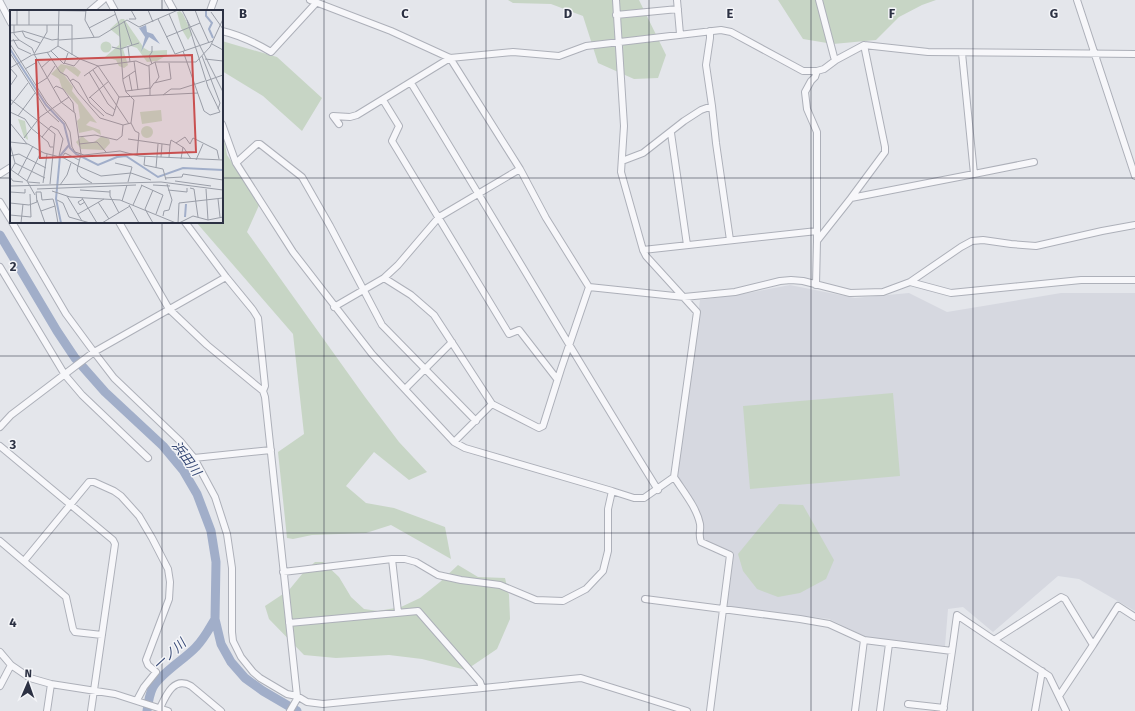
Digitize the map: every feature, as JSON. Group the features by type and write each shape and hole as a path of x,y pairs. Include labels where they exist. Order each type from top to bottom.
{"street":[{"path":"91,10 103,0"},
{"path":"109,0 114,10"},
{"path":"168,0 173,10"},
{"path":"210,10 214,0"},
{"path":"310,0 391,30 450,58 520,169 546,218 589,287"},
{"path":"616,0 624,126 621,172 646,256 697,312 674,477 694,510 700,524 698,535 701,542 730,555 710,711"},
{"path":"677,0 680,34"},
{"path":"819,0 836,60"},
{"path":"1077,0 1135,176"},
{"path":"0,2 2,12 10,22"},
{"path":"223,31 231,33 271,52 316,3"},
{"path":"616,15 678,9"},
{"path":"339,124 333,116 350,117 357,115 450,58 513,52 559,56 568,54 586,46 721,30 731,32 803,71 817,71 824,69 836,60 864,45 928,52 1135,54"},
{"path":"710,31 706,65 730,240"},
{"path":"817,241 852,198 885,152 864,45"},
{"path":"962,52 974,174"},
{"path":"816,284 818,186 817,132 807,109 804,92 815,77 817,71"},
{"path":"410,83 658,490"},
{"path":"383,100 399,126 392,142 509,334 519,330 557,379"},
{"path":"622,161 643,153 671,133 684,121 701,110 712,106"},
{"path":"223,127 236,163 293,252 334,307 372,354 454,442 465,448 634,498 644,498 658,490 674,477"},
{"path":"671,133 687,245"},
{"path":"236,163 257,144 260,144 302,177 364,289 382,325 476,421"},
{"path":"852,198 1034,162"},
{"path":"0,174 10,168"},
{"path":"334,307 384,278 398,265 439,218 478,193 520,169"},
{"path":"0,202 10,218"},
{"path":"13,223 66,314 93,353 114,378 181,442 194,458 215,497 228,534 232,568 232,632 240,657 253,672 287,694 307,702 323,704 581,678 687,711"},
{"path":"120,223 169,309 207,345 263,391 271,450 297,698 290,711"},
{"path":"186,223 258,318 265,386 263,391"},
{"path":"589,287 684,297 735,292 780,281 791,280 816,284 850,293 883,292 910,282 972,241 983,240 1036,246 1102,231 1135,226"},
{"path":"643,250 817,231"},
{"path":"0,267 66,374 82,395 148,458"},
{"path":"0,427 11,415 93,353 226,277"},
{"path":"384,278 388,282 411,295 434,315 492,404 539,428 543,426 557,379 589,287"},
{"path":"910,282 951,293 1081,280 1135,280"},
{"path":"405,389 452,342"},
{"path":"454,442 492,404"},
{"path":"0,446 113,540 114,544 91,711"},
{"path":"194,458 271,450"},
{"path":"24,561 89,482 94,482 114,491 121,496 139,516 168,568 170,582 169,599 146,660 148,665 156,672 144,687 138,700"},
{"path":"283,572 392,558 406,559 416,562 438,575 461,580 500,585 536,600 563,601 586,589 603,571 608,551 608,510 612,491"},
{"path":"0,541 66,597 73,630 75,632 102,635"},
{"path":"392,558 398,612"},
{"path":"994,640 1061,597 1064,599 1093,646"},
{"path":"645,599 800,619 829,624 864,640 952,651"},
{"path":"1060,696 1118,606 1135,617"},
{"path":"289,623 418,611 480,682 482,688"},
{"path":"908,704 943,710 957,615 1049,676 1066,711"},
{"path":"855,711 864,640"},
{"path":"880,711 889,644"},
{"path":"0,652 11,665 30,678 51,684 115,694 138,700 168,711"},
{"path":"0,686 11,665"},
{"path":"1035,711 1042,671"},
{"path":"158,707 172,687 180,683 185,683 191,686 221,711"},
{"path":"47,711 51,684"}],"shaded area":[{"path":"790,285 855,298 909,293 947,312 1061,293 1135,293 1135,611 1079,579 1058,576 993,632 963,607 948,609 945,646 866,637 829,619 727,607 734,553 704,540 701,532 702,523 698,510 677,478 700,300"}],"green space":[{"path":"508,0 639,0 666,55 658,78 634,79 598,63 583,16 551,4 513,3"},
{"path":"778,0 936,0 922,5 899,17 876,40 833,44 803,39"},
{"path":"223,41 277,57 322,98 302,131 263,96 223,72"},
{"path":"223,134 227,155 260,203 247,232 365,397 399,442 427,472 409,480 374,452 346,486 366,503 394,508 445,527 451,559 391,525 366,533 312,535 293,539 287,538 278,452 304,434 293,334 197,223 223,223"},
{"path":"893,393 900,476 750,489 743,406"},
{"path":"779,504 803,505 834,560 826,579 800,593 778,597 757,589 743,571 738,554"},
{"path":"315,562 323,562 339,577 351,597 364,609 378,611 401,607 420,598 458,565 478,577 505,578 509,595 510,619 497,649 466,670 422,659 389,655 336,658 304,655 269,619 265,606 289,590 303,573"}],"waterway":[{"name":"浜田川","path":"0,235 57,331 75,358 105,392 163,446 183,470 197,494 211,531 216,562 215,619 221,644 231,662 245,678 263,691 297,711"},
{"name":"一ノ川","path":"147,711 148,702 153,687 167,671 196,647 215,619"}]}
